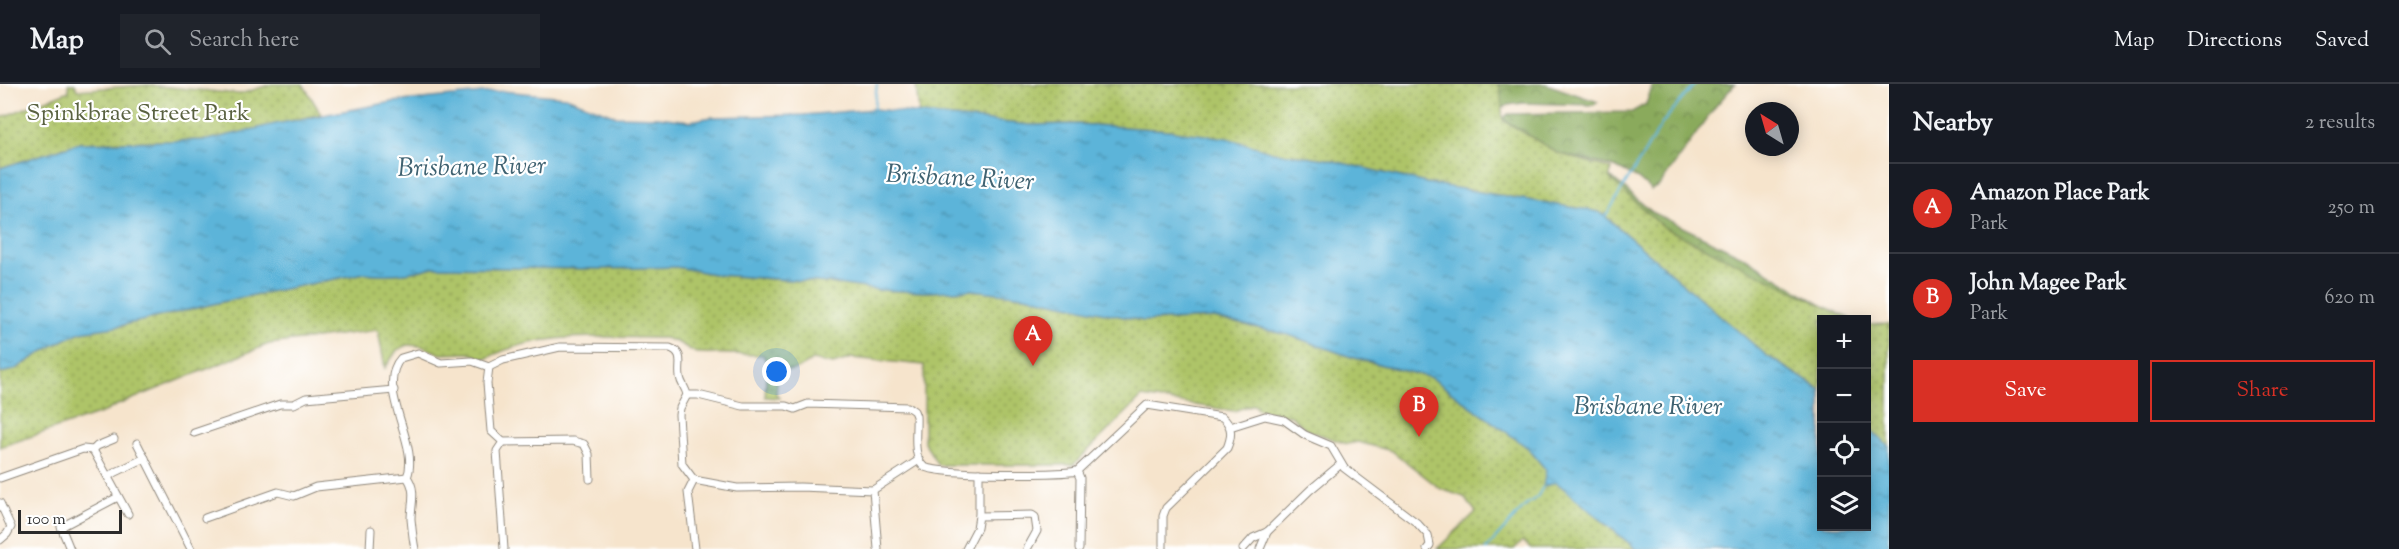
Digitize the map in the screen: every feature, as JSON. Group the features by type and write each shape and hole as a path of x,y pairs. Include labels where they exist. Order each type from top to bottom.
{"street":[{"path":"406,477 410,461 399,421 394,390 394,367 401,358 418,353 446,363 472,361 489,367 503,360 560,348 670,348 676,350 680,356 680,377 687,395 679,415 682,464 694,480 737,488 801,487 873,490 919,460"},
{"path":"489,367 491,431 503,442 573,441 584,444 590,454 590,479"},
{"path":"194,433 280,404 294,404 306,398 394,390"},
{"path":"687,395 698,395 743,406 786,406 795,409 808,404 908,407 914,411 916,416 919,460 928,470 1077,471 1147,405 1222,417 1230,427 1231,439 1227,448 1166,508 1163,516 1163,549"},
{"path":"1230,427 1265,416 1284,420 1305,435 1331,446 1341,464 1417,523 1430,541 1427,549"},
{"path":"0,478 83,449 93,450 114,439"},
{"path":"503,442 496,451 504,549"},
{"path":"137,443 191,549"},
{"path":"93,450 128,514"},
{"path":"108,476 145,458"},
{"path":"1243,549 1253,538 1267,532 1310,490 1341,464"},
{"path":"1077,471 1080,478 1080,549"},
{"path":"966,549 977,528 979,472"},
{"path":"205,518 278,492 294,496 316,488 406,477"},
{"path":"406,477 411,483 414,497 411,520 416,549"},
{"path":"694,480 688,492 695,549"},
{"path":"873,490 878,549"},
{"path":"70,549 61,527 118,497"},
{"path":"0,503 10,527 7,534 0,540"},
{"path":"979,516 1032,515 1035,517 1037,531 1027,549"},
{"path":"368,549 372,545 371,530"},
{"path":"1260,549 1267,532"}],"green space":[{"name":"Spinkbrae Street Park","path":"68,84 75,84 77,90 148,85 240,94 272,84 303,84 321,114 208,140 79,143 0,168 0,118 69,91"},
{"path":"916,84 1497,84 1500,87 1503,120 1557,153 1612,169 1609,178 1663,227 1842,315 1817,315 1817,387 1767,356 1600,212 1426,183 1326,159 1273,152 1168,130 1078,124 1030,125 919,114"},
{"path":"1498,84 1546,84 1598,102 1594,105 1524,103 1508,105 1499,110 1501,92"},
{"path":"1653,84 1735,84 1715,107 1660,185 1651,190 1638,179 1615,167 1557,153 1503,119 1508,114 1632,112 1646,104"},
{"path":"1599,171 1616,181 1652,212 1744,257 1838,315 1817,315 1817,319 1729,296"},
{"path":"433,267 603,269 676,267 719,275 830,283 880,290 927,292 972,290 1025,296 1143,321 1214,318 1289,335 1351,357 1432,378 1528,448 1556,482 1636,549 1531,549 1523,541 1514,549 1437,549 1476,512 1464,497 1441,489 1392,451 1358,442 1347,444 1307,430 1291,416 1257,409 1254,404 1234,411 1142,397 1073,465 938,465 924,442 924,365 852,358 833,364 812,360 796,369 778,370 776,394 779,398 765,397 767,364 763,355 696,353 665,338 596,337 550,340 528,343 485,359 469,353 441,354 421,346 408,345 397,350 385,368 378,330 269,344 107,411 0,447 0,373 14,370 80,332 115,327 239,298 365,273 399,274"},
{"path":"1889,324 1889,447 1871,430 1871,325"}],"water":[{"name":"Brisbane River","path":"503,91 566,97 616,116 658,117 690,121 712,117 804,115 874,109 1030,125 1078,124 1168,130 1227,138 1273,152 1326,159 1426,183 1600,212 1767,356 1817,387 1817,531 1871,531 1871,430 1889,447 1889,549 1636,549 1556,482 1543,487 1546,470 1528,448 1432,378 1351,357 1289,335 1214,318 1143,321 1025,296 972,290 927,292 880,290 830,283 719,275 676,267 603,269 433,267 399,274 365,273 239,298 115,327 80,332 14,370 0,373 0,168 79,143 208,140 275,124 392,102"}],"waterway":[{"path":"874,109 877,84"},
{"path":"1606,216 1663,122 1695,84"},
{"path":"1486,549 1527,504 1537,497 1543,487"}],"place":[{"name":"Amazon Place Park","path":"1033,366"},
{"name":"John Magee Park","path":"1419,437"}]}
